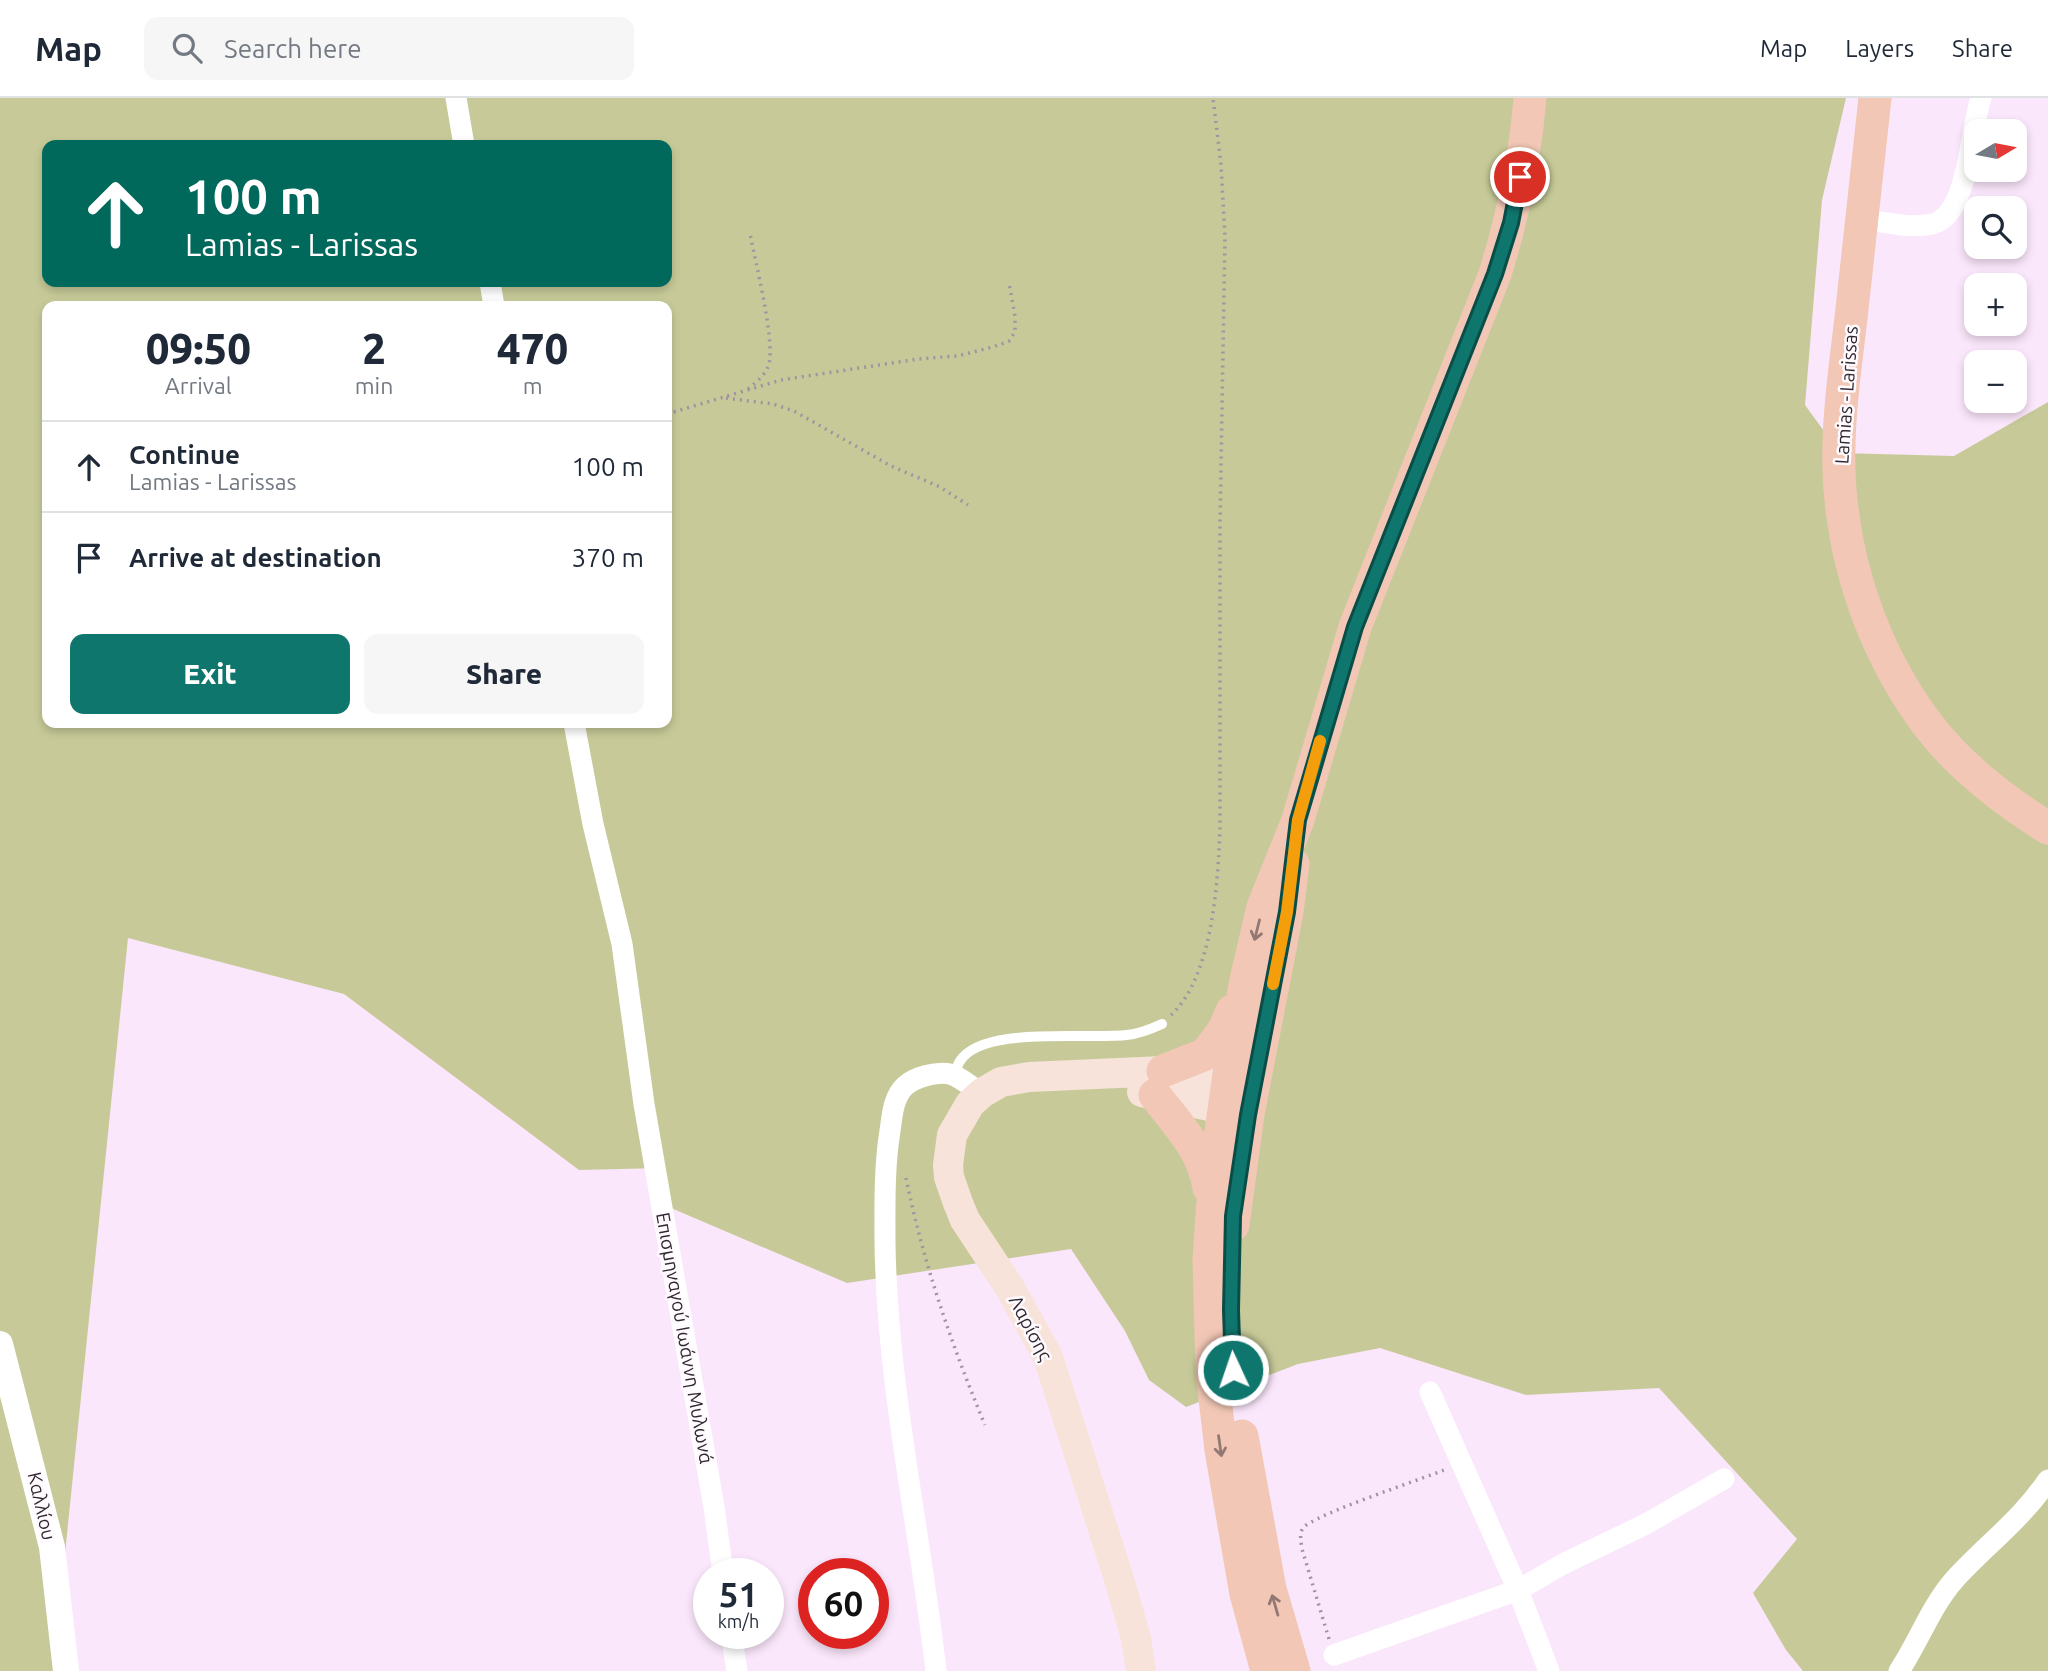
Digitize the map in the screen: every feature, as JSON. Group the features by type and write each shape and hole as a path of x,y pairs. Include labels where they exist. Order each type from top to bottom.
{"main road":[{"path":"1294,1671 1270,1589 1238,1414 1233,1370 1233,1216 1246,980 1263,907 1298,820 1355,627 1495,274 1511,223 1518,189 1530,98"},
{"name":"Lamias - Larissas","path":"1875,98 1839,433 1840,499 1850,563 1869,620 1896,675 1928,725 1967,767 2010,804 2048,828"},
{"path":"1267,1671 1246,1594 1216,1416 1210,1343 1209,1259 1212,1214 1287,912 1298,820"},
{"path":"1212,1214 1209,1183 1199,1153 1159,1083 1212,1048 1224,1030 1246,980"},
{"name":"Λαρίσης","path":"1141,1671 1136,1638 1119,1578 1048,1357 1010,1288 965,1220 953,1189 948,1165 952,1135 965,1112 982,1093 1014,1079 1043,1075 1074,1075 1159,1083 1238,1101"}],"street":[{"path":"456,98 463,140"},
{"path":"1862,219 1918,226 1935,224 1946,218 1964,183 1975,117 1981,98"},
{"name":"Επισμηναγού Ιωάννη Μυλωνά","path":"575,728 593,824 611,888 622,944 644,1104 721,1558"},
{"path":"936,1671 924,1567 901,1433 887,1324 885,1172 892,1116 905,1086 924,1077 949,1073 982,1093"},
{"name":"Καλλίου","path":"0,1344 52,1547 66,1671"},
{"path":"1430,1392 1518,1590 1549,1671"},
{"path":"1334,1655 1518,1590 1565,1563 1644,1525 1724,1479"},
{"path":"1899,1671 1931,1612 1954,1580 2021,1516 2048,1480"},
{"path":"734,1649 737,1671"}],"lane":[{"path":"955,1076 960,1061 971,1051 988,1043 1022,1037 1128,1035 1162,1024"}],"path":[{"path":"1162,1024 1181,1006 1198,975 1207,942 1218,877 1222,773 1220,525 1226,236 1213,98"},
{"path":"747,390 764,374 769,364 766,320 750,233"},
{"path":"672,413 781,380 918,359 957,356 1009,341 1014,332 1015,316 1009,283"},
{"path":"725,398 773,404 794,411 891,466 940,487 968,505"},
{"path":"905,1168 911,1203 939,1299 985,1425"},
{"path":"1334,1655 1303,1549 1300,1534 1304,1526 1337,1510 1462,1463"}],"green space":[{"path":"0,98 1846,98 1822,200 1805,405 1840,453 1954,456 2048,402 2048,1671 1803,1671 1786,1650 1753,1593 1797,1539 1659,1388 1526,1395 1380,1348 1298,1364 1186,1407 1149,1380 1125,1331 1071,1249 847,1283 671,1208 662,1168 579,1170 344,994 128,938 53,1671 0,1671"}],"slow traffic":[{"path":"1273,984 1287,912 1298,820 1320,741"}],"route":[{"path":"1233,1370 1233,1216 1248,1115 1287,912 1298,820 1355,627 1495,274 1511,223 1520,177"}]}
